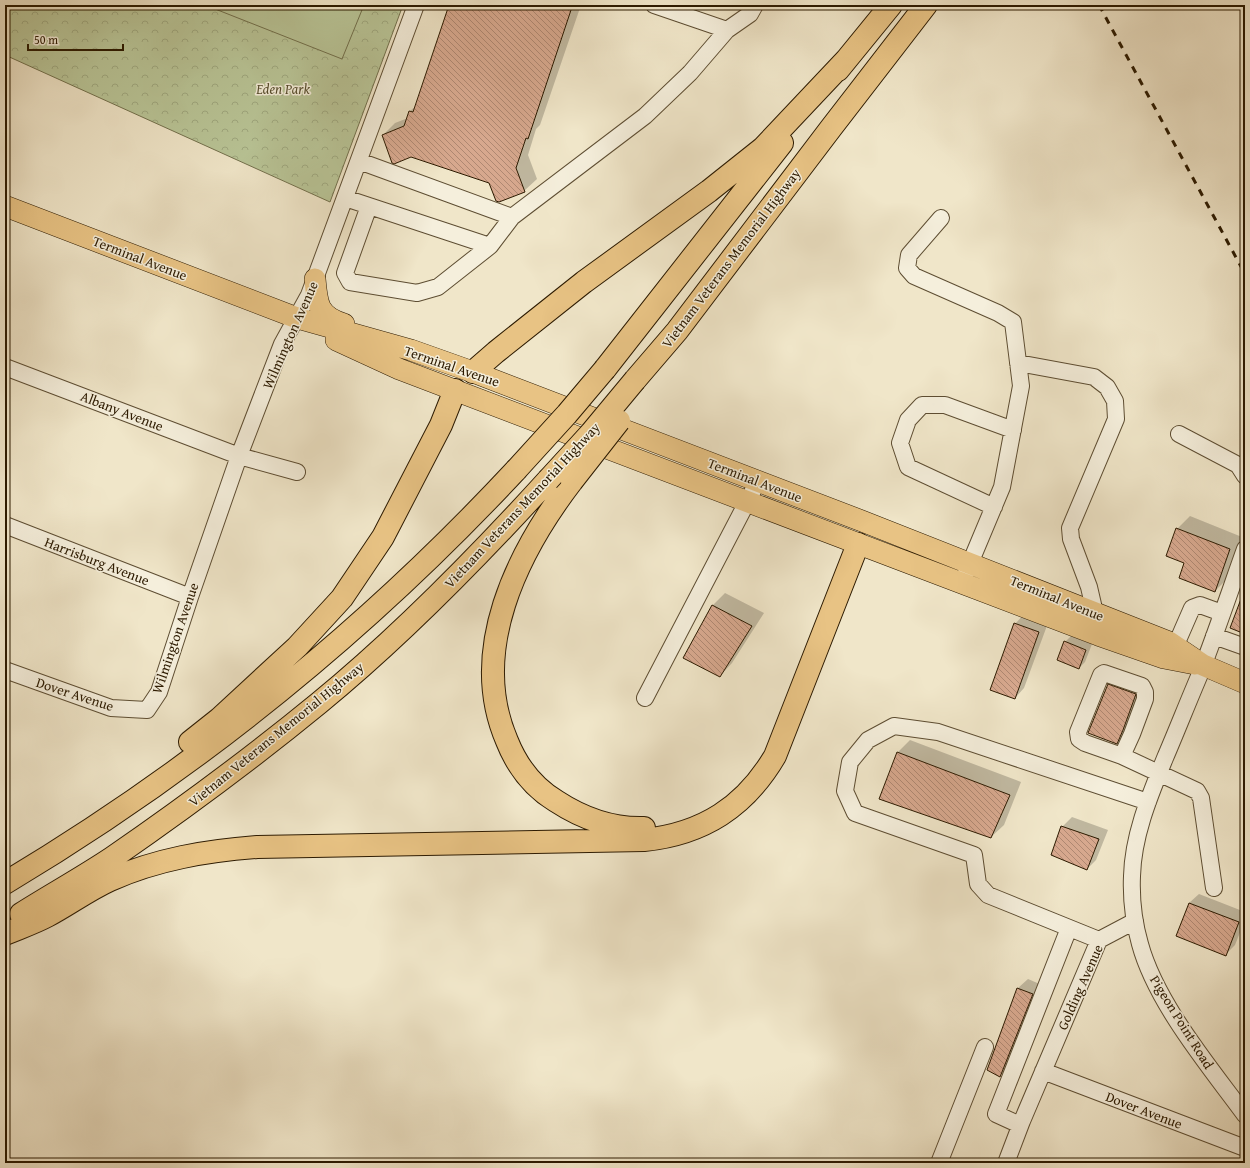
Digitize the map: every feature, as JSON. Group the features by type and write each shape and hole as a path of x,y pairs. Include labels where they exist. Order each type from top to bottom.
{"highway":[{"name":"Vietnam Veterans Memorial Highway","path":"5,883 145,793 231,730 358,625 436,552 516,470 567,414 605,369 890,5"},
{"name":"Vietnam Veterans Memorial Highway","path":"5,924 110,859 225,777 320,702 373,656 481,553 591,433 642,381 677,331 926,5"},
{"path":"473,372 584,282 709,191 763,148 847,59"},
{"path":"642,381 548,515 534,538 508,595 499,624 494,653 493,680 499,720 515,758 531,781 550,797 562,805 588,817 613,825 627,827 665,826 691,818 715,805 724,798 744,780 759,758 770,736 852,542"},
{"path":"46,858 219,719 297,647 342,598 383,537 441,424 455,390"},
{"path":"5,934 46,917 98,886 122,875 161,862 206,852 257,847 644,840 680,834 702,826 724,814 743,798 757,783 775,756 852,542"}],"main road":[{"name":"Terminal Avenue","path":"5,206 297,318 411,350 473,372 758,481 1169,642 1203,666"},
{"path":"315,279 317,300 324,314 332,320 391,339 411,350"},
{"name":"Terminal Avenue","path":"297,318 322,333 399,369 1098,635 1164,658 1203,666 1245,683"},
{"path":"455,390 473,372"},
{"path":"852,542 862,521"}],"street":[{"name":"Wilmington Avenue","path":"146,710 159,692 239,456 282,344 309,295 416,5"},
{"path":"654,5 727,30"},
{"path":"369,206 345,273 350,282 417,293 438,287 490,246 512,217 645,116 690,73 727,30 750,14 754,5"},
{"path":"359,161 512,217"},
{"path":"345,198 490,246"},
{"path":"941,218 908,255 907,268 914,276 998,313 1013,322 1021,386 1002,487 961,584"},
{"path":"1018,363 1094,377 1107,387 1115,401 1116,419 1070,528 1071,539 1089,587 1095,613"},
{"name":"Albany Avenue","path":"5,367 239,456 297,472"},
{"path":"994,507 908,467 900,443 908,420 922,405 945,405 1013,430"},
{"path":"1179,434 1238,465 1245,476"},
{"path":"645,698 758,481"},
{"name":"Harrisburg Avenue","path":"5,524 190,597"},
{"path":"1135,921 1132,900 1132,876 1139,830 1159,773 1203,666 1245,549"},
{"path":"1175,647 1192,608 1200,605 1222,613"},
{"path":"1214,636 1245,647"},
{"name":"Dover Avenue","path":"5,670 111,708 146,710"},
{"path":"1122,756 1145,699 1145,692 1142,686 1104,673 1101,675 1078,732 1079,739 1085,743 1122,756 1197,791 1201,798 1214,888"},
{"path":"1099,940 988,895 978,884 974,855 856,814 845,791 850,762 868,740 894,726 938,732 1148,802"},
{"name":"Golding Avenue","path":"1006,1163 1020,1125 1099,940 1135,921"},
{"name":"Pigeon Point Road","path":"1135,921 1140,945 1150,973 1164,999 1185,1032 1245,1115"},
{"path":"1020,1125 996,1114 1069,928"},
{"path":"939,1163 985,1047"},
{"name":"Dover Avenue","path":"1043,1071 1245,1148"}],"green space":[{"name":"Eden Park","path":"5,5 403,5 330,202 5,55"},
{"path":"205,5 364,5 342,59"}],"building":[{"path":"449,5 566,5 572,7 528,139 526,138 516,168 525,192 499,202 496,201 489,183 411,157 394,164 392,163 382,135 404,126 409,111 413,112"},
{"path":"1176,528 1230,549 1215,592 1179,578 1184,563 1166,556"},
{"path":"1245,591 1245,634 1230,628"},
{"path":"712,605 752,626 720,677 683,658"},
{"path":"1014,623 1039,632 1015,699 990,690"},
{"path":"1064,641 1086,650 1079,669 1057,660"},
{"path":"1108,684 1136,694 1117,744 1088,733"},
{"path":"897,752 1010,795 991,838 879,799"},
{"path":"1061,826 1099,839 1087,870 1051,855"},
{"path":"1189,903 1239,922 1226,956 1176,936"},
{"path":"1017,988 1033,994 1000,1077 987,1070"}],"railway":[{"path":"1099,5 1245,274"}]}
